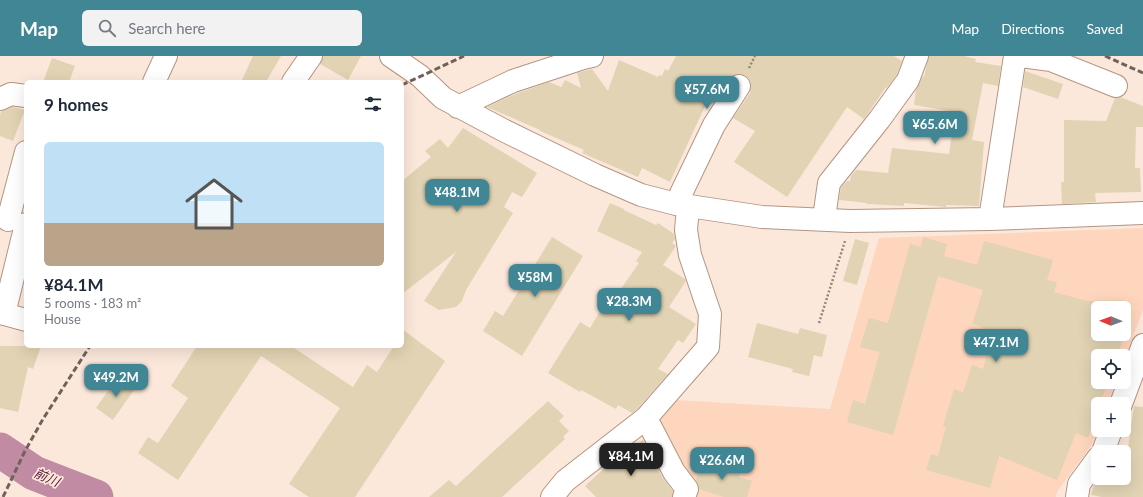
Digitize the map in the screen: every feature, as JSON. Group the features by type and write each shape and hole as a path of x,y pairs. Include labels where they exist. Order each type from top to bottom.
{"street":[{"path":"155,80 166,56"},
{"path":"294,80 311,56"},
{"path":"458,107 513,81 592,56"},
{"path":"830,220 825,211 829,183 879,120 908,80 917,56"},
{"path":"990,219 1016,56"},
{"path":"1021,56 1051,60 1116,86"},
{"path":"398,57 443,98 458,107 595,175 641,194 682,206 762,217 830,220 990,219 1143,213"},
{"path":"552,497 565,480 646,418 708,347 710,314 690,255 682,206 714,125 738,86"},
{"path":"0,99 11,94 24,96"},
{"path":"24,165 2,314 24,320"},
{"path":"1124,397 1143,345"},
{"path":"646,418 674,472 687,489 684,497"},
{"path":"1076,497 1079,484 1091,468"}],"path":[{"path":"819,323 846,239"}],"shaded area":[{"path":"1143,228 1143,310 1128,349 1091,349 1091,389 1113,389 1110,397 1091,397 1091,437 1095,437 1092,444 1057,492 1056,497 686,497 653,426 675,400 830,409 879,238"}],"building":[{"path":"253,56 281,56 267,80 242,80"},
{"path":"323,56 361,56 348,80 320,64"},
{"path":"676,56 894,56 902,61 897,74 864,119 847,107 787,197 734,162 755,131 733,118 750,93 751,87 750,80 746,76 740,74 734,75 729,79 712,105 707,102 670,182 642,168 638,177 582,153 584,150 487,107 518,93 549,82 561,87 565,80 581,88 577,73 592,69 608,91 619,60 658,77 659,75 662,76 665,69 668,71"},
{"path":"929,56 964,56 976,59 975,62 1001,66 998,86 983,83 972,140 984,142 979,206 946,205 946,207 904,203 904,206 867,204 839,200 841,188 847,181 850,181 851,176 856,170 888,173 892,148 949,154 955,112 914,105 916,90 923,76 924,77"},
{"path":"52,58 75,66 70,80 44,80"},
{"path":"1025,71 1063,84 1058,99 1023,87"},
{"path":"1120,97 1143,106 1143,127 1136,127 1135,168 1140,168 1141,192 1095,193 1096,202 1062,204 1061,182 1064,182 1064,120 1106,121 1115,98"},
{"path":"13,107 24,110 13,141 0,136 1,111"},
{"path":"463,128 537,173 522,197 512,192 504,207 513,213 466,290 462,301 456,307 439,310 424,301 456,252 404,292 404,179 431,157 425,151 440,139 448,148"},
{"path":"610,203 656,225 658,223 674,234 675,239 672,243 676,246 663,265 686,281 669,307 696,324 683,343 678,340 658,369 668,374 632,413 618,405 616,409 581,390 580,392 548,373 580,322 590,328 605,303 609,306 639,263 636,261 642,252 597,231"},
{"path":"552,237 583,256 522,356 483,331 495,311 503,316"},
{"path":"923,237 947,244 944,256 977,265 984,241 1053,260 1047,280 1057,282 1054,292 1087,301 1124,300 1091,301 1091,341 1122,341 1119,349 1091,349 1091,389 1105,389 1103,397 1091,397 1091,430 1088,438 1076,433 1057,480 999,456 990,488 926,470 931,454 938,456 946,427 943,426 954,389 963,392 972,365 983,369 993,333 982,330 983,327 972,324 983,290 938,276 893,435 847,422 853,400 865,404 880,352 860,347 869,318 888,323 910,244 921,247"},
{"path":"855,239 869,243 857,285 843,281"},
{"path":"757,323 798,334 800,328 827,335 822,357 814,355 809,376 792,372 793,369 748,357"},
{"path":"404,330 445,361 355,497 309,497 289,484 340,408 261,356 178,480 138,453 148,437 158,443 188,398 171,386 196,348 294,348 353,387 367,365 377,372 393,348 404,348"},
{"path":"0,346 40,348 33,369 28,367 18,412 0,408"},
{"path":"119,375 136,387 113,420 96,408"},
{"path":"548,401 564,416 559,421 569,431 563,437 565,439 502,497 429,497 449,480 456,486"},
{"path":"1134,406 1143,407 1143,497 1102,497 1091,495 1094,485 1131,485 1131,445 1128,445 1130,437 1131,437"},
{"path":"643,440 663,478 673,491 672,497 596,497 585,486 610,463 611,465"},
{"path":"701,462 714,466 714,463 740,472 739,477 752,481 747,497 724,497 699,489 696,480"}],"waterway":[{"name":"前川","path":"0,450 34,473 96,497"}],"railway":[{"path":"404,84 464,56"},
{"path":"1105,56 1143,73"},
{"path":"3,497 25,451 43,419 89,348"}]}
